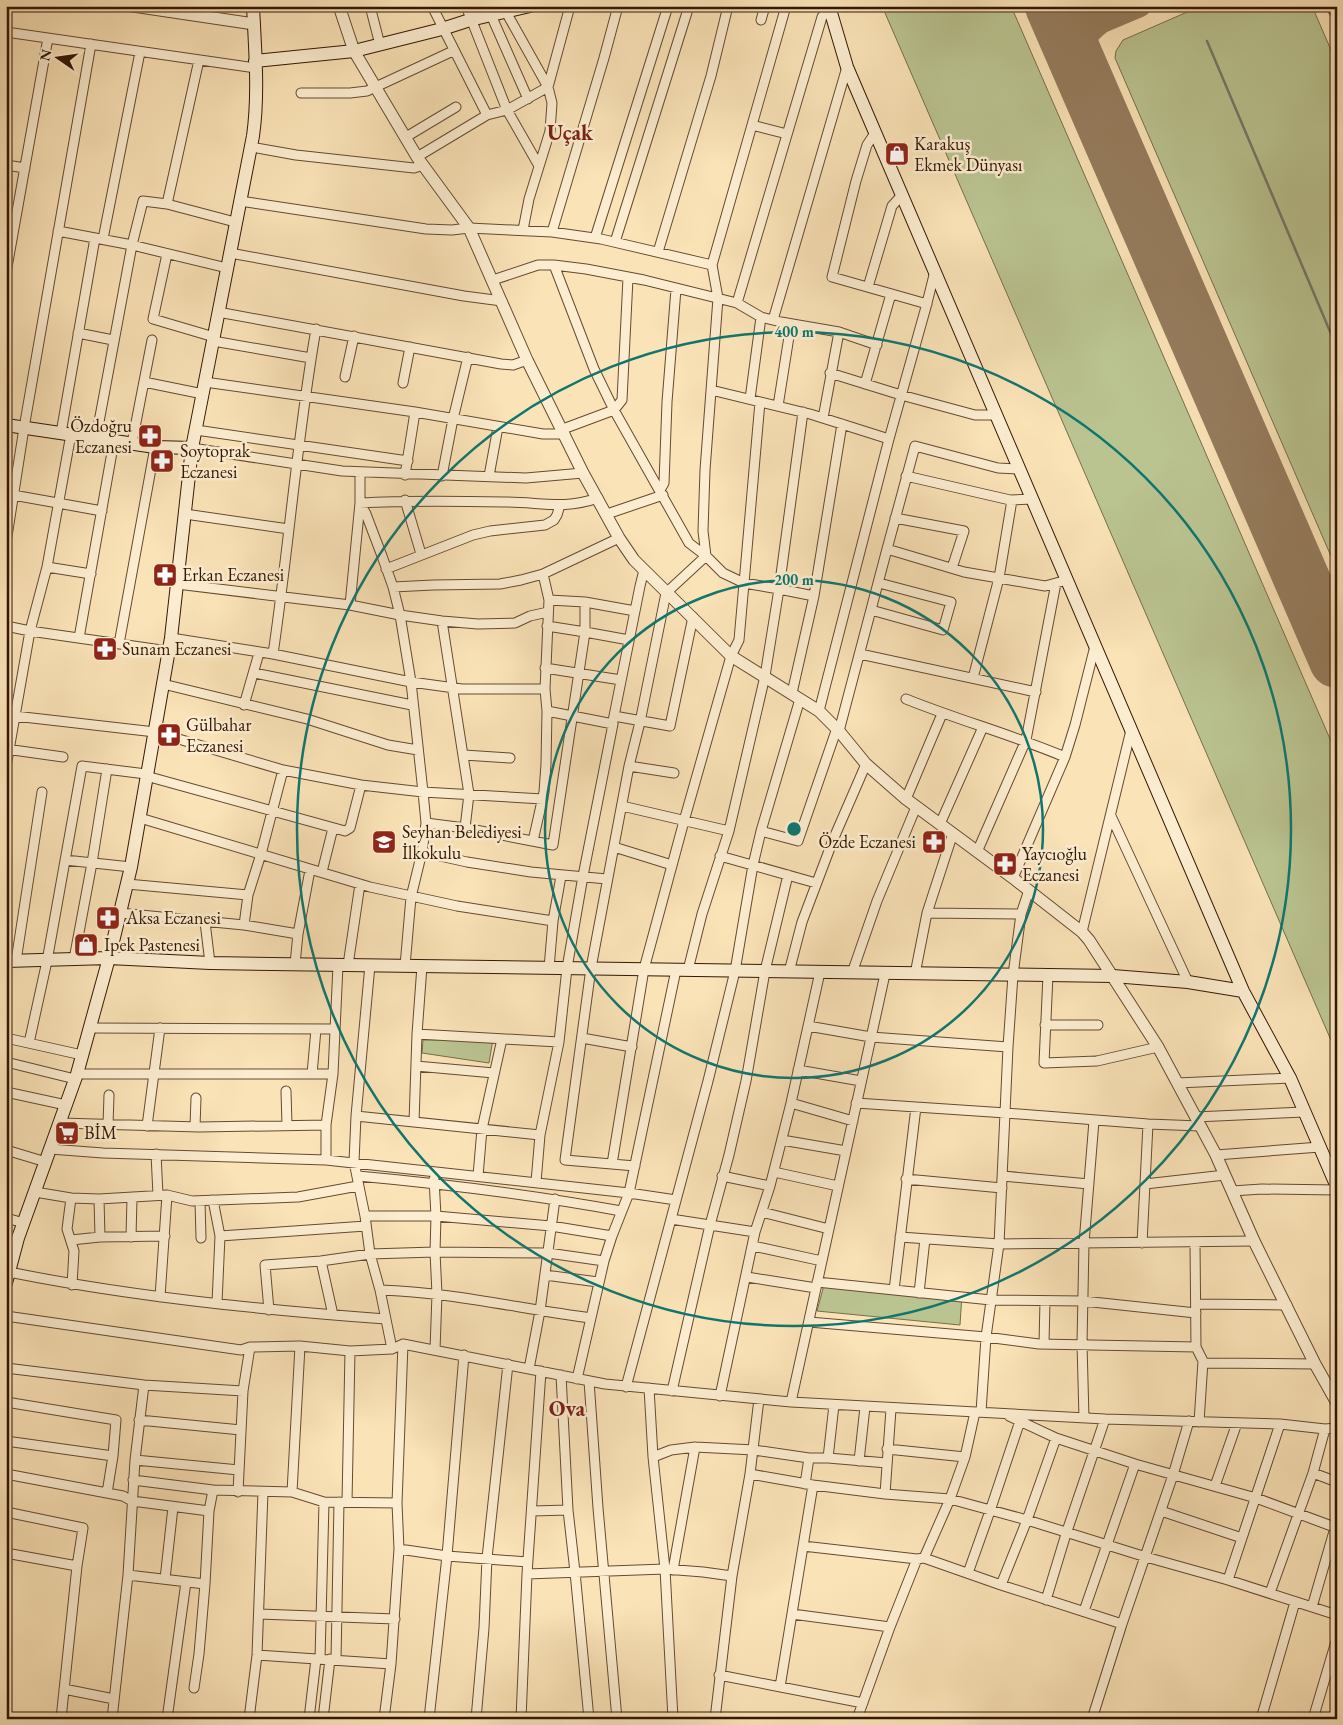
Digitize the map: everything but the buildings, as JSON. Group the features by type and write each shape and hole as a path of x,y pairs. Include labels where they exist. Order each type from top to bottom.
{"main road":[{"path":"8,1273 76,1076 109,958 131,867 171,638 192,448 256,116 253,6"},
{"path":"256,65 354,51 442,29 473,19 530,6"},
{"path":"830,8 847,67 1032,499 1062,582 1095,646 1243,990 1290,1078 1337,1188"},
{"path":"6,425 155,447 192,448"},
{"path":"11,961 109,958 210,963 1113,976 1188,982 1243,990"}],"street":[{"path":"133,6 254,24"},
{"path":"339,6 354,51 420,161 469,228 528,360 584,473 619,538 630,554 666,593 693,617 731,656 819,711 838,729 866,764 906,799 1014,878 1082,932 1113,976 1158,1047 1216,1155 1254,1241 1315,1364 1337,1403"},
{"path":"370,6 380,45"},
{"path":"432,6 487,115"},
{"path":"466,6 473,19 507,110 539,166"},
{"path":"473,19 482,6"},
{"path":"251,147 296,156 414,168 420,161 487,115 507,110 548,87 570,6"},
{"path":"552,232 618,6"},
{"path":"595,238 668,6"},
{"path":"615,242 690,6"},
{"path":"658,252 711,76 728,6"},
{"path":"761,20 765,6"},
{"path":"706,556 703,531 718,298 712,266 786,6"},
{"path":"737,303 822,17 830,8"},
{"path":"506,12 548,87 552,103 550,131 528,199 523,230"},
{"path":"492,15 528,98"},
{"path":"6,32 198,60 256,65"},
{"path":"6,272 48,38"},
{"path":"6,543 24,428 91,44"},
{"path":"301,93 359,92 454,51"},
{"path":"6,767 11,715 47,567 59,504 78,333 140,52"},
{"path":"167,204 198,60"},
{"path":"773,320 847,67"},
{"path":"406,137 456,107"},
{"path":"752,125 788,134"},
{"path":"876,133 867,145 832,277 927,304"},
{"path":"6,165 25,168"},
{"path":"868,287 892,206 902,195"},
{"path":"96,438 113,340 143,201 167,204 236,222"},
{"path":"240,201 426,229 452,230 469,228 552,232 615,242 712,266"},
{"path":"58,231 132,245 227,268"},
{"path":"230,253 464,296 502,301"},
{"path":"167,254 153,319 213,339 311,358"},
{"path":"493,280 538,265 554,264 718,298 737,303 761,317 839,332 877,345"},
{"path":"554,264 594,369 614,410 662,492 672,515 689,543 706,556 722,573 744,583 814,596"},
{"path":"819,711 889,439 935,271"},
{"path":"144,382 305,397 415,412 543,434 564,431 614,410 622,400 628,278"},
{"path":"662,492 676,289"},
{"path":"865,384 891,294"},
{"path":"218,312 507,365 528,360"},
{"path":"750,400 761,317"},
{"path":"778,406 792,324"},
{"path":"272,654 281,598 305,397 316,329"},
{"path":"823,418 839,332"},
{"path":"78,333 113,340"},
{"path":"345,377 354,336"},
{"path":"132,443 152,340"},
{"path":"403,383 410,347"},
{"path":"442,476 453,419 468,358"},
{"path":"830,373 975,415 996,415"},
{"path":"711,390 803,412 889,439"},
{"path":"612,1164 644,969 731,656 739,640 760,402"},
{"path":"405,475 415,412"},
{"path":"577,1379 598,1282 612,1236 629,1193 682,970 728,831 765,676 803,412"},
{"path":"626,1387 708,1081 735,971 753,866 796,696 842,424"},
{"path":"489,476 498,427"},
{"path":"196,430 408,461"},
{"path":"79,638 114,441"},
{"path":"762,831 798,841 838,729 860,654 914,446 998,468 1019,469"},
{"path":"119,644 155,447"},
{"path":"192,448 342,472 526,478 584,473"},
{"path":"350,605 360,503 360,472"},
{"path":"906,476 1012,500 1032,499"},
{"path":"607,514 662,492"},
{"path":"14,495 102,511"},
{"path":"360,503 405,500 511,502 560,506 575,505 598,498"},
{"path":"405,500 421,554"},
{"path":"972,678 1000,578 1012,500"},
{"path":"360,503 366,514 393,587 400,615 411,682 412,705 423,792 426,824 422,852 410,897 405,966"},
{"path":"386,569 454,541 481,533 545,525 554,520 560,506"},
{"path":"185,514 289,529"},
{"path":"895,518 964,531 952,568"},
{"path":"393,587 432,584 500,584 543,574 619,538"},
{"path":"887,549 952,568 1000,578 1045,586 1062,582 1026,740 976,852"},
{"path":"635,1166 565,1160 592,968 607,879 666,593 706,556"},
{"path":"47,567 91,574"},
{"path":"536,1182 540,1135 559,1042 567,968 583,876 644,570"},
{"path":"534,841 543,799 546,764 547,711 545,688 549,600 543,574"},
{"path":"871,610 943,630 949,612 951,602 879,583"},
{"path":"177,584 350,605 400,615 478,624 516,622 530,616 548,612"},
{"path":"549,600 585,602 635,611"},
{"path":"426,824 465,828 553,845 585,632 585,602"},
{"path":"547,711 572,716 670,726 693,617"},
{"path":"442,621 469,794 465,828"},
{"path":"6,626 168,651"},
{"path":"547,626 629,640"},
{"path":"171,638 272,654 411,682 462,689 545,688"},
{"path":"1014,878 1065,756 1095,646"},
{"path":"244,704 259,653"},
{"path":"860,654 1036,692"},
{"path":"546,668 621,680"},
{"path":"254,672 412,705"},
{"path":"163,684 306,719 388,745 418,750"},
{"path":"906,700 942,714 1026,740 1065,756"},
{"path":"906,799 942,714"},
{"path":"11,715 155,732 283,770 361,785 423,792 543,799"},
{"path":"940,824 983,727"},
{"path":"1082,932 1132,730"},
{"path":"8,749 63,757"},
{"path":"464,755 510,758"},
{"path":"789,972 802,922 816,883 866,764"},
{"path":"29,1043 47,961 82,766 146,775 345,831 350,828 361,785"},
{"path":"629,766 674,773"},
{"path":"74,959 108,769"},
{"path":"244,925 248,895 283,770"},
{"path":"11,961 42,792"},
{"path":"622,806 728,831"},
{"path":"852,973 877,901 916,807"},
{"path":"1111,816 1188,982"},
{"path":"140,818 310,870 410,897 553,921"},
{"path":"322,872 333,828"},
{"path":"914,974 927,913 953,833"},
{"path":"614,847 672,865"},
{"path":"422,852 467,862 560,876 607,879"},
{"path":"720,856 816,883"},
{"path":"65,860 131,867"},
{"path":"295,964 298,934 310,870"},
{"path":"672,1391 746,1081 766,971 788,875"},
{"path":"549,968 553,921 560,876"},
{"path":"127,884 248,895"},
{"path":"326,1160 326,1125 333,1074 335,1029 343,965 360,884"},
{"path":"857,1719 890,1627 920,1558 950,1499 978,1412 999,1244 1013,975 1021,914 1029,890"},
{"path":"120,913 244,925 298,934"},
{"path":"927,913 1021,914"},
{"path":"206,922 210,963"},
{"path":"370,965 356,1116 354,1162 366,1221 370,1254 380,1290 392,1350"},
{"path":"414,1122 417,1034 422,966"},
{"path":"720,1396 747,1277 755,1232 782,1140 820,972"},
{"path":"791,1402 885,974"},
{"path":"1048,975 1044,1063 1097,1062 1158,1047"},
{"path":"1045,1024 1098,1025"},
{"path":"808,1026 871,1037 1008,1047"},
{"path":"90,1028 335,1029"},
{"path":"148,1126 160,1028"},
{"path":"312,1074 316,1029"},
{"path":"417,1034 559,1042"},
{"path":"6,1038 82,1055"},
{"path":"582,1038 632,1047"},
{"path":"478,1176 482,1129 502,1039"},
{"path":"6,1062 76,1076 333,1074"},
{"path":"416,1066 494,1073"},
{"path":"798,1070 861,1081"},
{"path":"1177,1083 1290,1078"},
{"path":"286,1091 287,1125"},
{"path":"6,1092 66,1105"},
{"path":"108,1125 109,1095"},
{"path":"194,1127 196,1098"},
{"path":"791,1103 852,1121"},
{"path":"856,1103 1148,1124 1198,1122 1304,1112"},
{"path":"894,1290 916,1107"},
{"path":"356,1116 540,1135"},
{"path":"1084,1418 1082,1344 1084,1243 1094,1120"},
{"path":"60,1123 194,1127 326,1125"},
{"path":"1142,1243 1148,1124"},
{"path":"782,1140 846,1151"},
{"path":"1216,1155 1320,1147"},
{"path":"50,1149 103,1153 354,1162 676,1200"},
{"path":"6,1150 46,1162"},
{"path":"156,1154 163,1195 164,1236 160,1297"},
{"path":"434,1171 437,1294 435,1350"},
{"path":"774,1172 838,1186"},
{"path":"1145,1184 1225,1175"},
{"path":"358,1176 435,1183 555,1198 621,1211"},
{"path":"722,1176 770,1186"},
{"path":"1003,1176 1089,1184"},
{"path":"906,1179 1002,1188"},
{"path":"35,1192 71,1198 132,1198 163,1195 200,1201 298,1197 358,1186"},
{"path":"1232,1191 1337,1188"},
{"path":"71,1198 67,1229 74,1251 72,1285"},
{"path":"131,1237 132,1198"},
{"path":"529,1369 540,1312 555,1198"},
{"path":"99,1199 100,1237"},
{"path":"213,1200 220,1236 217,1303"},
{"path":"200,1201 201,1238"},
{"path":"762,1212 829,1229"},
{"path":"220,1236 436,1216 551,1226 612,1236"},
{"path":"6,1218 24,1223"},
{"path":"671,1219 755,1232"},
{"path":"71,1240 100,1237 164,1236"},
{"path":"900,1237 999,1244 1254,1241"},
{"path":"919,1293 925,1239"},
{"path":"1092,1719 1173,1475 1194,1421 1203,1364 1196,1347 1195,1243"},
{"path":"753,1246 822,1260"},
{"path":"269,1310 266,1265 321,1261 370,1254 435,1252 548,1253 604,1262"},
{"path":"321,1261 333,1315"},
{"path":"8,1273 72,1285 160,1297 269,1310 386,1319"},
{"path":"545,1275 598,1282"},
{"path":"747,1277 991,1300 1083,1301 1196,1308 1287,1305"},
{"path":"380,1290 416,1291 540,1312 591,1318"},
{"path":"1044,1344 1045,1301"},
{"path":"6,1316 241,1350 250,1347 300,1346 350,1351 392,1350 404,1344 561,1376 626,1387 791,1402 891,1409 1105,1419 1280,1424 1337,1428"},
{"path":"809,1322 986,1337 1044,1344 1196,1347"},
{"path":"384,1719 395,1619 399,1548 397,1503 404,1344"},
{"path":"292,1492 300,1346"},
{"path":"238,1492 243,1391 250,1347"},
{"path":"323,1719 333,1660 337,1617 350,1351"},
{"path":"429,1719 447,1556 464,1355"},
{"path":"476,1719 484,1628 487,1558 508,1364"},
{"path":"1203,1364 1315,1364"},
{"path":"6,1368 144,1385 243,1391"},
{"path":"521,1719 527,1574 541,1371"},
{"path":"561,1376 568,1510 590,1719"},
{"path":"589,1381 598,1508 617,1719"},
{"path":"112,1719 128,1575 133,1480 144,1385"},
{"path":"649,1388 653,1457 669,1570 673,1719"},
{"path":"715,1719 732,1576 754,1450 759,1399"},
{"path":"6,1402 116,1420 107,1493"},
{"path":"828,1458 834,1405"},
{"path":"859,1461 865,1407"},
{"path":"885,1494 891,1409"},
{"path":"1004,1414 1056,1438 1135,1464 1256,1498 1336,1528 1312,1607"},
{"path":"1046,1600 1105,1419"},
{"path":"139,1420 241,1430"},
{"path":"968,1573 1020,1421"},
{"path":"1216,1486 1237,1423"},
{"path":"1228,1580 1280,1424"},
{"path":"1270,1593 1313,1473 1325,1428"},
{"path":"1001,1585 1027,1520 1056,1438"},
{"path":"6,1441 112,1456"},
{"path":"669,1570 695,1447"},
{"path":"653,1457 671,1450 695,1447 754,1450 808,1458 887,1463"},
{"path":"887,1450 964,1456"},
{"path":"780,1687 803,1546 809,1484 808,1458"},
{"path":"135,1460 239,1470"},
{"path":"1084,1611 1135,1464"},
{"path":"1313,1473 1337,1482"},
{"path":"6,1474 124,1496 132,1501 209,1511"},
{"path":"750,1474 885,1494 950,1499 1027,1520 1146,1558 1228,1580 1337,1615"},
{"path":"133,1480 238,1492 292,1492 324,1502 397,1503"},
{"path":"194,1688 205,1584 209,1511 213,1490"},
{"path":"249,1719 257,1655 263,1492"},
{"path":"309,1719 322,1617 324,1502"},
{"path":"165,1579 173,1507"},
{"path":"532,1511 568,1510"},
{"path":"1161,1511 1242,1538"},
{"path":"6,1512 83,1528 77,1566 61,1719"},
{"path":"803,1546 920,1558 1122,1624"},
{"path":"399,1548 447,1556 528,1562"},
{"path":"6,1553 77,1566"},
{"path":"527,1574 669,1570 732,1576"},
{"path":"128,1575 205,1584"},
{"path":"167,1719 186,1582"},
{"path":"1261,1719 1295,1602"},
{"path":"259,1614 395,1619"},
{"path":"792,1614 890,1627"},
{"path":"1313,1719 1337,1638"},
{"path":"257,1655 391,1664"},
{"path":"719,1675 863,1704"},
{"path":"64,1690 114,1699"}],"green space":[{"path":"882,6 1011,6 1337,755 1337,1054"},
{"path":"1201,6 1312,6 1337,64 1337,570 1115,58 1116,51 1123,40"},
{"path":"493,1039 489,1063 422,1053 423,1040"},
{"path":"824,1285 962,1294 960,1325 817,1311"}],"waterway":[{"path":"1207,41 1337,348"}],"taxiway":[{"path":"1055,6 1064,16 1070,19 1089,23 1102,22 1091,31 1081,47 1080,67"},
{"path":"1102,22 1140,6"}],"runway":[{"path":"1053,6 1337,660"}],"place":[{"name":"Karakuş Ekmek Dünyası","path":"897,154"},
{"name":"Özdoğru Eczanesi","path":"150,436"},
{"name":"Soytoprak Eczanesi","path":"162,461"},
{"name":"Erkan Eczanesi","path":"165,575"},
{"name":"Sunam Eczanesi","path":"105,649"},
{"name":"Gülbahar Eczanesi","path":"169,735"},
{"name":"Seyhan Belediyesi İlkokulu","path":"384,842"},
{"name":"Özde Eczanesi","path":"934,842"},
{"name":"Yaycıoğlu Eczanesi","path":"1005,864"},
{"name":"Aksa Eczanesi","path":"108,918"},
{"name":"Ipek Pastenesi","path":"86,945"},
{"name":"BİM","path":"67,1133"}],"district":[{"name":"Uçak","path":"570,132"},
{"name":"Ova","path":"567,1408"}]}
